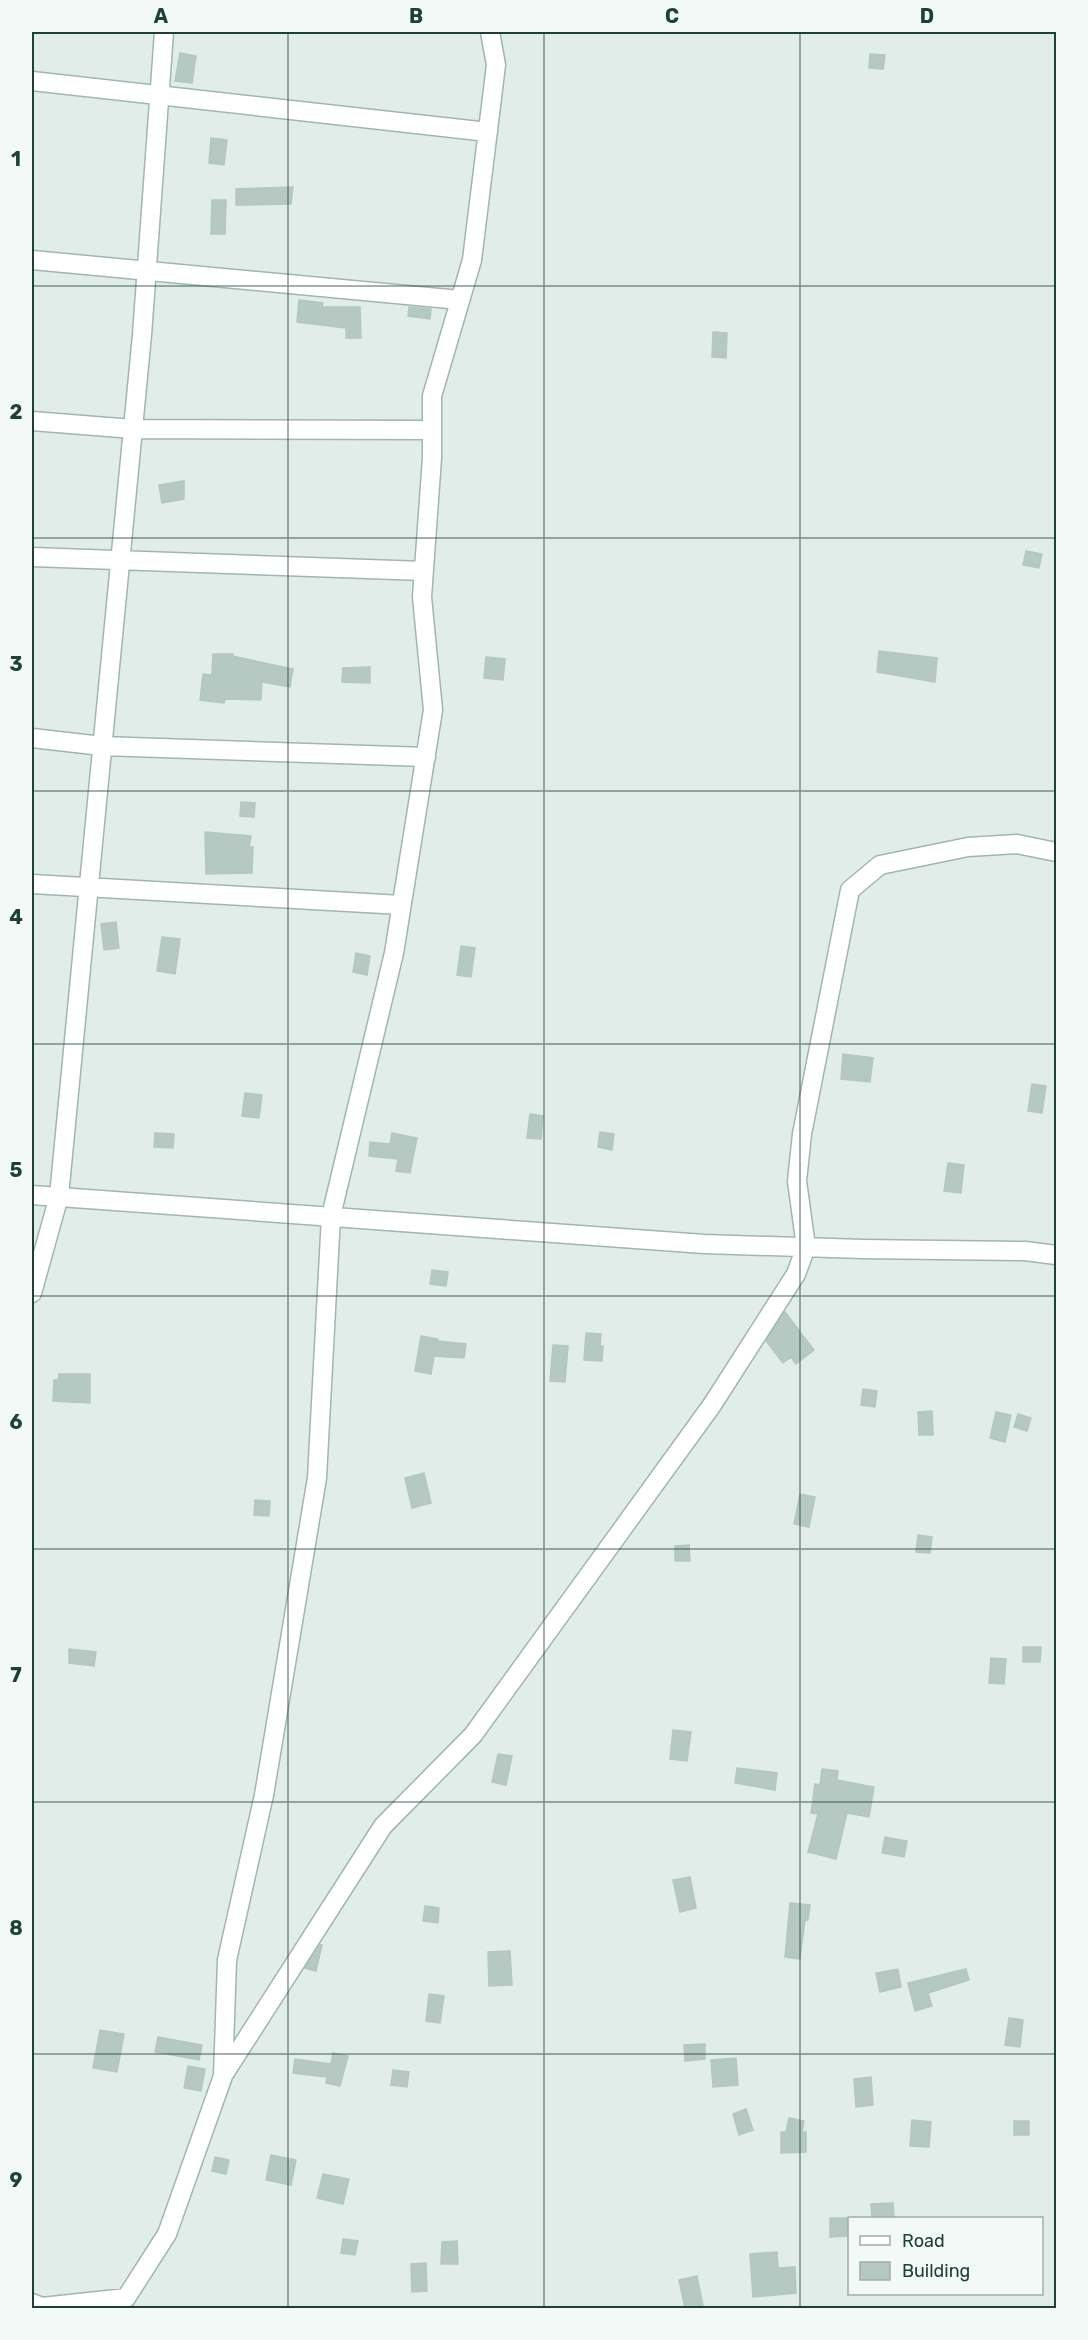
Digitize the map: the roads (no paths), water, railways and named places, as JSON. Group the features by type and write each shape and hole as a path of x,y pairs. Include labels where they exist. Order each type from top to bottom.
{"street":[{"path":"32,1293 59,1196 133,429 165,32"},
{"path":"224,2076 227,1960 264,1795 317,1478 331,1216 394,953 433,710 422,597 432,458 432,396 472,260 496,65 490,32"},
{"path":"32,81 488,132"},
{"path":"32,260 460,300"},
{"path":"32,420 133,429 432,430"},
{"path":"32,557 424,571"},
{"path":"32,738 102,746 426,758"},
{"path":"32,2303 42,2307 122,2303 167,2234 224,2076 383,1826 472,1735 712,1406 796,1274 806,1247 797,1181 802,1134 850,890 880,864 968,847 1017,844 1056,852"},
{"path":"32,884 401,905"},
{"path":"32,1195 704,1244 1025,1251 1056,1255"}]}
